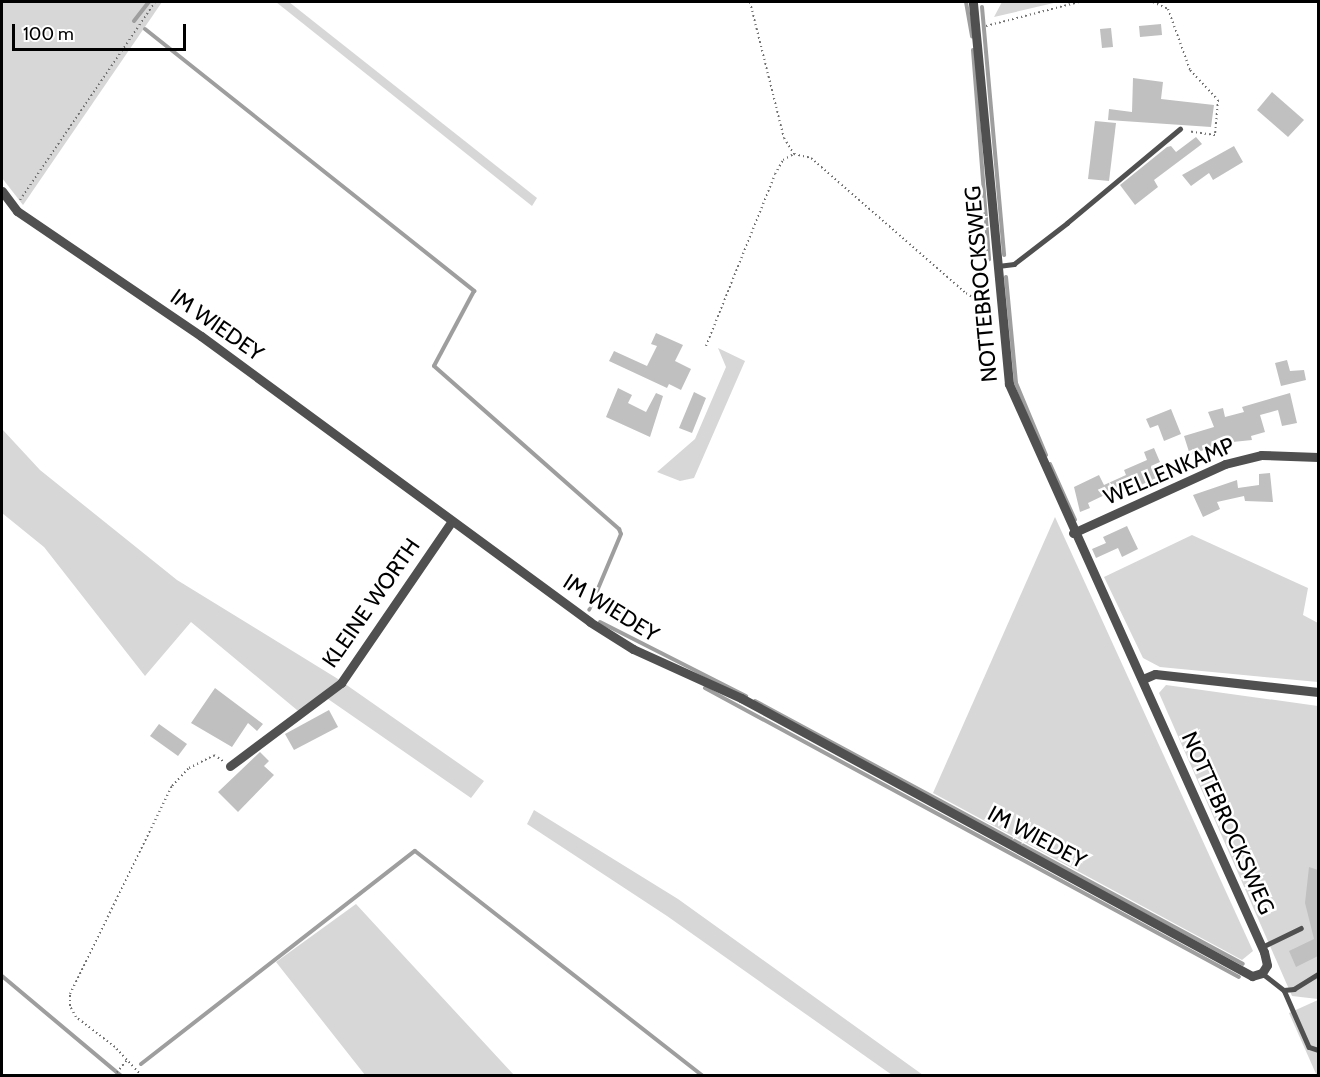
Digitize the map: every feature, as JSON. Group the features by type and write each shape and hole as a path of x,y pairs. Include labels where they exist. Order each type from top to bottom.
{"street":[{"name":"NOTTEBROCKSWEG","path":"973,2 978,28 1001,310 1014,402 1143,680 1262,947 1267,965 1257,974"},
{"name":"IM WIEDEY","path":"2,191 15,208 201,336 452,521 633,649 741,698 1257,974"},
{"name":"WELLENKAMP","path":"1073,533 1225,464 1261,455 1318,457"},
{"name":"KLEINE WORTH","path":"230,766 341,683 452,521"},
{"path":"1143,680 1155,675 1318,692"}],"lane":[{"path":"998,266 1014,264 1067,224 1180,129"},
{"path":"1262,947 1301,928"},
{"path":"1257,974 1284,990 1309,1047 1318,1050"},
{"path":"1284,990 1294,989 1318,974"}],"path":[{"path":"15,208 155,2"},
{"path":"750,2 784,138 794,154"},
{"path":"978,28 1078,2"},
{"path":"1153,2 1168,9 1182,54 1190,70 1218,100 1220,110 1215,135 1180,129"},
{"path":"706,346 775,174 783,160 794,154 811,158 986,309 1001,310"},
{"path":"142,1076 127,1060 76,1017 70,994 178,777 214,755 230,766"},
{"path":"115,1075 127,1060"}],"shaded area":[{"path":"2,2 162,2 23,205 2,178"},
{"path":"276,2 289,2 537,198 532,206"},
{"path":"1002,2 1058,2 994,17"},
{"path":"718,348 745,361 694,478 680,481 657,472 695,439 726,367"},
{"path":"2,429 40,470 177,580 338,679 484,781 471,798 328,699 303,715 191,622 145,676 44,547 2,513"},
{"path":"1055,517 1253,951 1242,960 933,793"},
{"path":"1192,535 1308,588 1303,615 1318,623 1318,682 1160,667 1143,658 1104,577"},
{"path":"1166,685 1318,706 1318,999 1292,996 1159,693"},
{"path":"534,810 678,899 923,1075 892,1075 667,916 527,824"},
{"path":"356,904 514,1075 365,1075 276,962"},
{"path":"1318,1000 1318,1075 1317,1076 1289,1013"}],"building":[{"path":"1161,24 1162,35 1140,37 1139,26"},
{"path":"1111,28 1113,47 1102,48 1100,29"},
{"path":"1133,78 1163,82 1161,99 1214,105 1211,127 1108,120 1109,109 1132,112"},
{"path":"1272,92 1304,120 1288,137 1257,110"},
{"path":"1095,121 1116,123 1109,181 1088,179"},
{"path":"1196,137 1202,144 1154,180 1158,187 1135,205 1120,185 1167,147 1171,146 1176,152"},
{"path":"1234,146 1243,162 1213,180 1209,173 1191,186 1182,175"},
{"path":"656,333 683,345 675,361 691,369 681,390 669,384 667,388 609,361 614,351 647,366 657,346 651,344"},
{"path":"1287,360 1290,371 1304,370 1306,380 1281,386 1275,363"},
{"path":"618,388 632,395 628,403 646,412 656,393 663,396 650,437 606,417"},
{"path":"694,392 706,398 692,433 679,428"},
{"path":"1290,393 1297,423 1282,426 1278,410 1260,415 1265,432 1251,436 1252,440 1223,443 1190,455 1184,436 1214,427 1208,412 1223,408 1225,417 1244,412 1242,407"},
{"path":"1171,409 1181,434 1164,441 1158,425 1150,428 1146,419"},
{"path":"1154,448 1160,462 1151,466 1156,478 1115,497 1113,491 1088,503 1090,508 1080,512 1074,487 1099,475 1104,485 1126,475 1124,470 1147,460 1144,452"},
{"path":"1270,473 1273,502 1245,501 1244,496 1217,502 1220,509 1203,517 1193,495 1237,480 1238,488 1259,485 1259,474"},
{"path":"1127,526 1138,549 1122,557 1118,548 1096,558 1092,549 1106,543 1103,537"},
{"path":"215,688 263,724 257,731 248,723 232,747 191,723"},
{"path":"329,710 338,727 294,750 285,734"},
{"path":"159,724 187,744 178,756 150,736"},
{"path":"260,752 269,761 264,766 274,775 238,812 218,792"},
{"path":"1309,867 1318,870 1318,956 1296,967 1289,951 1314,939 1305,903"}],"waterway":[{"path":"134,21 149,2"},
{"path":"966,2 972,36"},
{"path":"982,7 1004,255"},
{"path":"145,29 474,291 434,366 619,529 621,534 589,610"},
{"path":"973,50 989,259"},
{"path":"1006,277 1016,383 1046,455"},
{"path":"1050,464 1075,520"},
{"path":"600,622 746,696"},
{"path":"705,688 1239,977"},
{"path":"755,701 1243,964"},
{"path":"141,1064 415,851 703,1076"},
{"path":"2,976 121,1076"}]}
